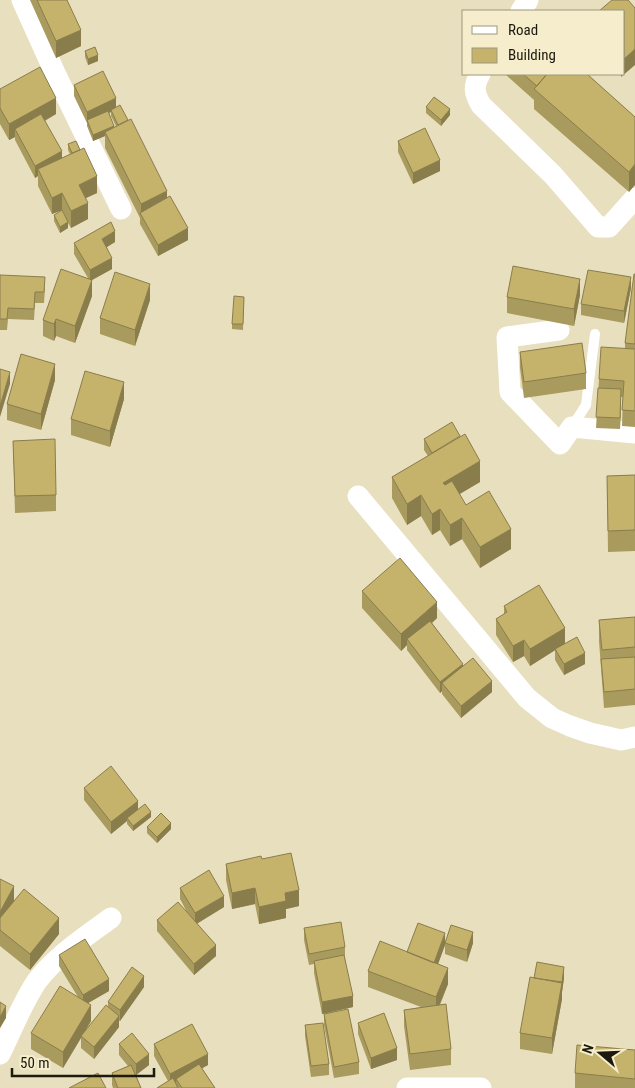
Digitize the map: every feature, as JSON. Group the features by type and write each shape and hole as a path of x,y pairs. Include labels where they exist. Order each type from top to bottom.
{"street":[{"path":"22,0 121,209"},
{"path":"479,75 474,90 481,105 553,175 598,227 609,227 635,198"},
{"path":"560,330 507,337 510,392 560,444 572,427 635,433"},
{"path":"358,496 527,698 552,718 570,726 621,740 635,737"},
{"path":"0,1054 37,981 63,954 111,918"},
{"path":"407,1088 481,1088"}],"lane":[{"path":"572,427 586,405 595,334"}],"building":[{"path":"37,0 67,0 81,30 56,41"},
{"path":"612,0 628,0 635,8 635,49 625,58 625,10 600,10"},
{"path":"95,47 98,55 88,59 85,51"},
{"path":"40,67 56,98 9,124 0,108 0,89"},
{"path":"103,71 116,98 87,112 74,85"},
{"path":"524,75 546,75 537,86"},
{"path":"546,75 588,75 635,117 635,164 629,172 534,89"},
{"path":"434,97 450,109 441,120 426,107"},
{"path":"120,105 128,120 118,125 111,110"},
{"path":"108,111 114,126 93,135 87,120"},
{"path":"41,114 62,151 35,166 15,129"},
{"path":"131,119 167,191 141,204 105,132"},
{"path":"425,128 440,160 413,173 398,141"},
{"path":"76,141 80,150 72,153 68,144"},
{"path":"84,148 97,176 79,185 88,203 71,211 62,193 52,198 38,169"},
{"path":"170,196 188,228 158,245 140,213"},
{"path":"62,210 68,222 60,227 54,215"},
{"path":"111,222 115,231 102,239 112,258 90,270 74,243"},
{"path":"513,266 580,279 574,309 507,297"},
{"path":"61,269 92,280 75,326 56,319 54,324 43,320"},
{"path":"588,270 631,277 624,311 581,304"},
{"path":"115,272 150,284 135,330 100,318"},
{"path":"635,274 635,344 625,343"},
{"path":"0,275 45,277 44,292 35,292 34,309 8,308 7,319 0,319"},
{"path":"234,296 244,297 243,324 232,324"},
{"path":"582,343 586,373 524,382 520,352"},
{"path":"601,347 635,349 635,411 622,410 624,381 599,379"},
{"path":"21,354 55,364 41,414 7,404"},
{"path":"0,369 10,372 0,406"},
{"path":"85,371 124,382 110,431 71,419"},
{"path":"598,388 621,389 620,418 596,417"},
{"path":"452,422 460,436 432,453 424,439"},
{"path":"465,434 480,461 443,483 445,485 452,481 466,505 489,491 511,529 480,547 462,518 450,525 440,509 432,514 421,495 407,504 392,477"},
{"path":"55,439 56,495 15,496 13,441"},
{"path":"635,475 635,530 608,531 607,476"},
{"path":"400,558 437,602 401,634 362,591"},
{"path":"539,585 565,628 530,649 524,640 513,646 496,619 507,612 504,606"},
{"path":"635,617 635,647 602,650 599,620"},
{"path":"430,621 463,664 440,682 407,639"},
{"path":"577,637 585,653 564,664 555,649"},
{"path":"635,657 635,689 604,692 601,659"},
{"path":"473,658 492,681 461,706 442,683"},
{"path":"111,766 138,801 111,822 84,788"},
{"path":"145,804 151,812 133,826 127,818"},
{"path":"161,813 171,823 157,837 147,827"},
{"path":"291,853 299,890 285,893 286,901 259,907 255,888 232,893 226,864 261,856 262,859"},
{"path":"209,870 224,896 195,913 180,888"},
{"path":"0,879 14,886 0,912"},
{"path":"24,889 59,918 30,954 0,930 0,918"},
{"path":"178,902 216,945 194,964 157,920"},
{"path":"341,922 345,947 309,954 304,928"},
{"path":"418,923 445,933 434,963 407,952"},
{"path":"451,925 473,932 467,950 445,943"},
{"path":"85,939 109,979 83,995 59,955"},
{"path":"380,941 448,968 436,997 368,971"},
{"path":"344,955 353,996 322,1002 314,961"},
{"path":"537,962 564,967 562,982 534,978"},
{"path":"132,967 144,976 120,1010 108,1002"},
{"path":"530,977 562,983 552,1038 520,1033"},
{"path":"60,986 91,1005 63,1052 31,1033"},
{"path":"0,1002 6,1006 0,1017"},
{"path":"446,1004 451,1049 410,1054 404,1010"},
{"path":"106,1005 119,1016 94,1047 81,1036"},
{"path":"348,1009 359,1062 334,1067 324,1014"},
{"path":"384,1013 397,1048 371,1058 358,1023"},
{"path":"323,1023 329,1064 311,1066 305,1025"},
{"path":"192,1024 208,1054 170,1074 154,1044"},
{"path":"132,1033 149,1054 136,1064 119,1044"},
{"path":"577,1045 635,1050 635,1079 575,1073"},
{"path":"199,1064 215,1088 182,1088 176,1079"},
{"path":"131,1065 141,1088 118,1088 112,1073"},
{"path":"98,1073 106,1088 69,1088"},
{"path":"173,1078 178,1088 157,1088"}]}
